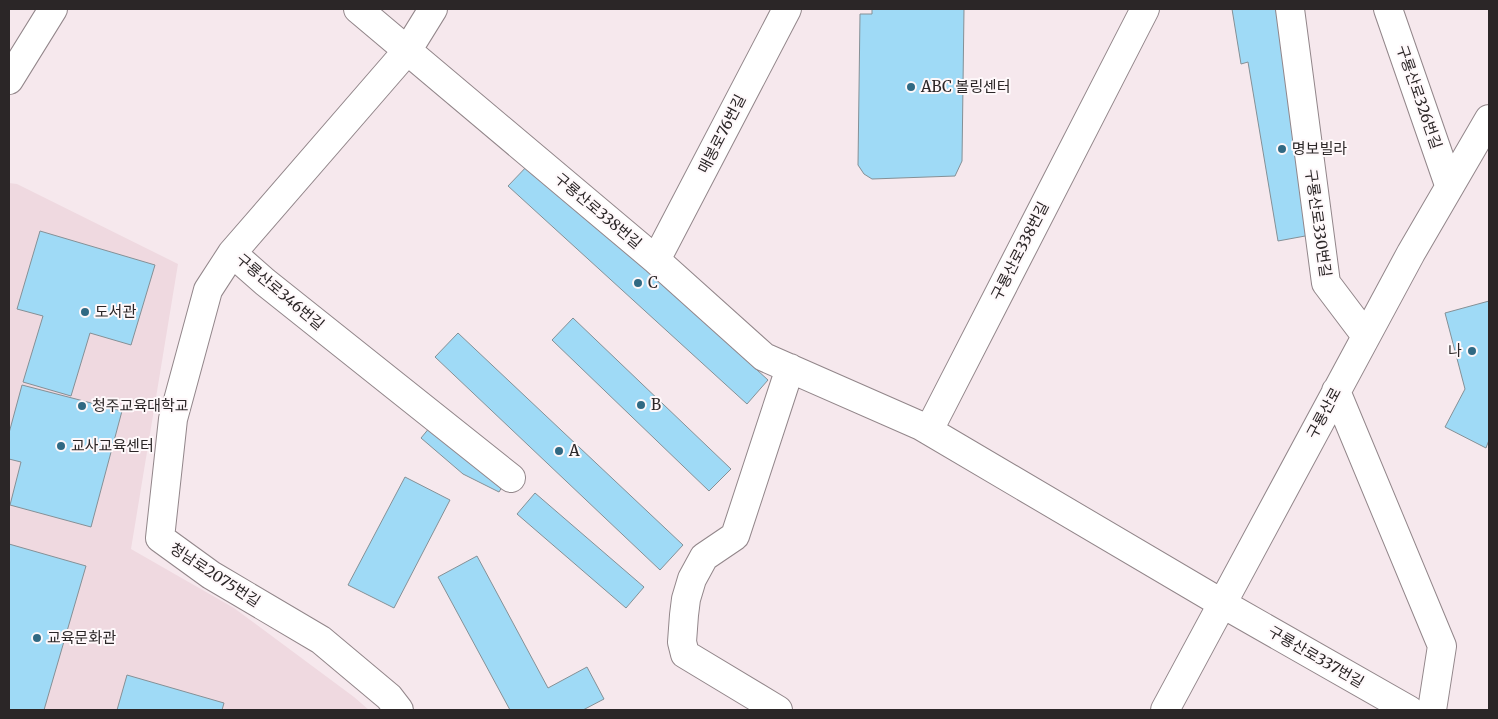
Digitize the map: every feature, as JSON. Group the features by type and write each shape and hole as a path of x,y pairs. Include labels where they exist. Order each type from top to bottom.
{"street":[{"path":"9,80 52,9"},
{"name":"구룡산로338번길","path":"358,9 656,260 764,357 929,430 1223,604"},
{"path":"408,51 433,9"},
{"name":"매봉로76번길","path":"656,260 787,9"},
{"name":"구룡산로338번길","path":"929,430 1145,9"},
{"name":"구룡산로330번길","path":"1290,9 1326,283 1366,336"},
{"name":"구룡산로326번길","path":"1388,9 1449,185"},
{"name":"구룡산로346번길","path":"408,51 232,253 265,282 512,478"},
{"name":"구룡산로","path":"1165,710 1366,336 1449,185 1489,119"},
{"name":"청남로2075번길","path":"232,253 208,290 173,419 160,538 211,575 321,640 389,697 400,710"},
{"path":"778,710 685,654 682,642 686,599 692,579 704,557 735,536 790,368"},
{"path":"1336,391 1442,646 1432,710"},
{"name":"구룡산로337번길","path":"1223,604 1409,710"}],"shaded area":[{"name":"청주교육대학교","path":"9,183 17,184 178,264 131,549 234,608 369,710 9,710"}],"building":[{"name":"ABC 볼링센터","path":"872,9 964,9 962,161 955,176 872,179 864,174 858,165 860,14 872,14"},
{"name":"명보빌라","path":"1232,9 1278,9 1316,234 1278,241 1248,62 1241,64"},
{"name":"C","path":"530,163 768,380 747,404 508,186"},
{"name":"도서관","path":"40,231 155,265 131,345 90,333 71,396 23,382 43,316 17,309"},
{"name":"나","path":"1489,301 1489,440 1486,448 1445,427 1465,389 1445,313"},
{"name":"B","path":"573,318 731,469 709,491 552,340"},
{"name":"A","path":"458,333 683,545 660,570 435,357"},
{"name":"교사교육센터","path":"22,385 122,411 91,527 10,505 21,462 9,459 9,433"},
{"path":"435,421 505,482 499,492 463,474 421,438"},
{"path":"405,477 450,500 394,608 348,585"},
{"path":"535,493 644,587 626,608 517,514"},
{"name":"교육문화관","path":"9,544 86,566 44,710 9,710"},
{"path":"477,556 548,688 587,667 604,699 583,710 510,710 438,577"},
{"name":"교육문화관","path":"127,675 224,703 222,710 117,710"}],"place":[{"name":"ABC 볼링센터","path":"911,87"},
{"name":"명보빌라","path":"1282,149"},
{"name":"C","path":"638,283"},
{"name":"도서관","path":"85,312"},
{"name":"나","path":"1472,351"},
{"name":"B","path":"641,405"},
{"name":"청주교육대학교","path":"82,406"},
{"name":"교사교육센터","path":"61,446"},
{"name":"A","path":"559,451"},
{"name":"교육문화관","path":"37,638"}]}
